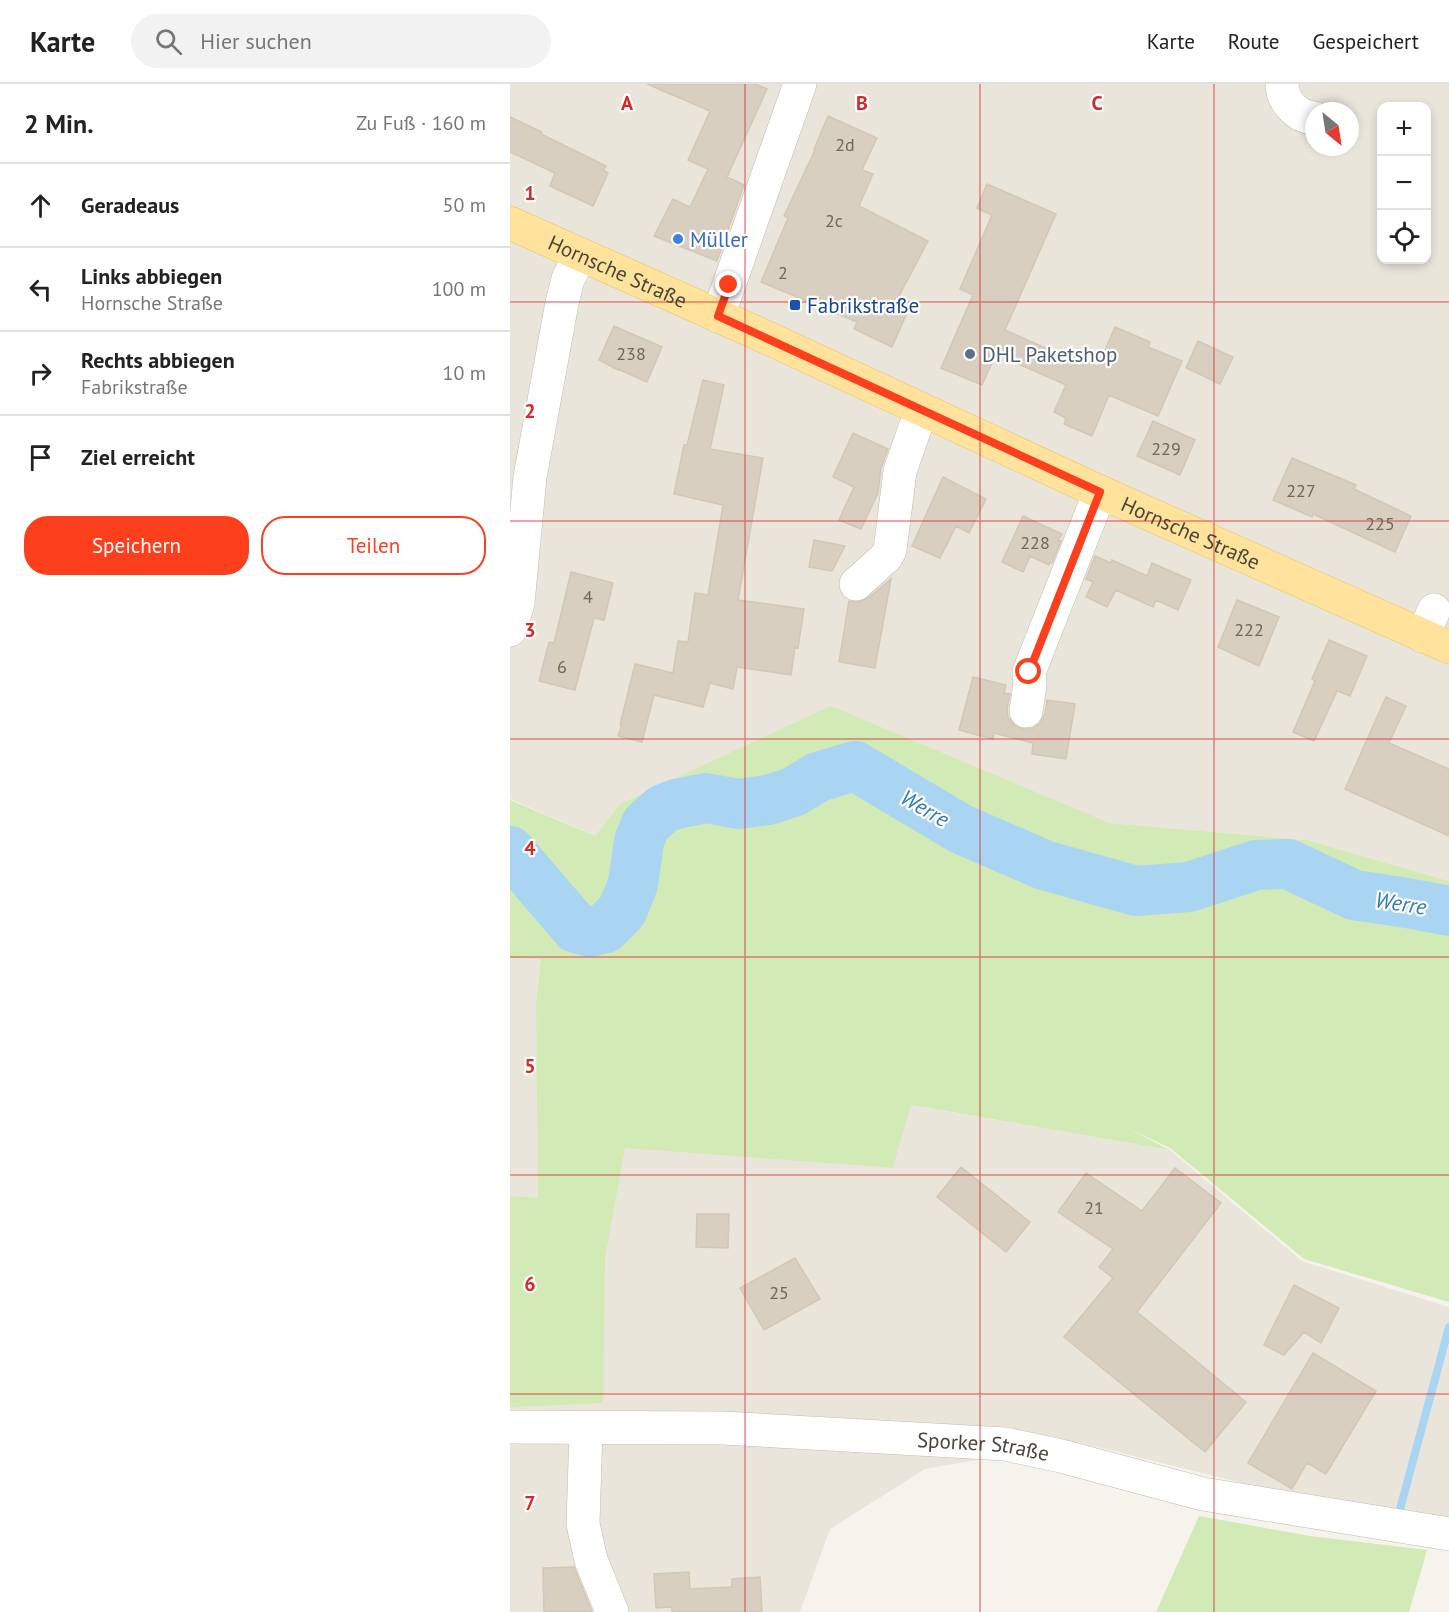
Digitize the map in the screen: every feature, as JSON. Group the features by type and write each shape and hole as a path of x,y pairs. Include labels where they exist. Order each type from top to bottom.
{"main road":[{"name":"Hornsche Straße","path":"510,223 1424,638"}],"street":[{"path":"718,316 800,84"},
{"path":"1282,84 1282,92 1290,108 1305,116"},
{"path":"510,630 518,603 530,477 562,303 568,279 580,255"},
{"path":"856,584 886,557 890,550 900,471 923,411"},
{"path":"1026,711 1030,684 1029,672 1100,492"},
{"name":"Sporker Straße","path":"510,1427 723,1428 1005,1444 1061,1456 1203,1494 1449,1533"},
{"path":"586,1428 583,1524 591,1560 612,1612"}],"shaded area":[{"path":"510,84 1449,84 1449,881 1307,840 1109,823 646,858 510,799"},
{"path":"510,958 541,958 536,1002 539,1198 625,1147 893,1168 910,1105 1170,1150 1302,1261 1449,1307 1449,1526 1375,1516 1077,1442 925,1469 830,1529 800,1612 510,1612"}],"green space":[{"path":"831,706 1109,823 1307,840 1449,881 1449,1302 1304,1259 1170,1148 1127,1128 1170,1150 911,1105 893,1168 625,1148 605,1258 603,1403 510,1407 510,1196 538,1198 536,1002 541,959 510,958 510,800 595,836 620,804"},
{"path":"1199,1516 1310,1536 1427,1550 1409,1612 1156,1612"}],"building":[{"path":"647,84 755,84 767,89 727,177 744,185 717,261 654,236 673,199 690,207 708,169 688,160 710,111"},
{"path":"828,116 877,138 862,170 873,174 859,206 928,241 898,298 911,304 892,347 854,329 857,322 761,282 788,218 784,216"},
{"path":"510,117 606,166 603,170 608,173 593,206 550,186 555,173 510,152"},
{"path":"987,184 1056,214 1005,330 1068,358 1070,355 1098,367 1115,327 1150,342 1148,347 1182,361 1158,416 1109,395 1092,436 1064,424 1066,418 1054,412 1066,385 996,354 982,385 941,368 973,295 960,289 992,215 977,208"},
{"path":"614,326 662,347 647,382 599,360"},
{"path":"1198,341 1233,357 1220,384 1186,368"},
{"path":"703,380 724,385 710,449 763,458 738,600 804,609 798,648 795,647 791,675 737,667 733,689 710,683 703,707 654,695 642,742 618,736 635,664 673,673 678,641 688,642 695,593 708,595 723,505 674,494 684,445 687,445"},
{"path":"1153,421 1195,440 1180,475 1137,456"},
{"path":"853,433 888,449 881,468 878,493 861,529 839,520 854,487 833,477"},
{"path":"1292,458 1356,485 1354,489 1411,516 1395,552 1313,514 1312,517 1273,500"},
{"path":"943,477 986,499 969,533 956,526 940,558 912,546"},
{"path":"1023,516 1062,534 1058,540 1061,541 1052,563 1050,562 1049,565 1030,556 1023,572 1002,562"},
{"path":"814,540 845,546 832,571 809,567"},
{"path":"1095,556 1111,563 1112,560 1147,576 1152,563 1191,580 1178,610 1156,600 1153,607 1116,590 1107,607 1086,597 1093,582 1086,579"},
{"path":"571,572 613,583 604,620 594,618 575,690 539,681 549,642 554,643"},
{"path":"891,579 875,668 839,662 849,601 859,602 868,598"},
{"path":"1237,600 1279,617 1259,666 1218,647"},
{"path":"1329,640 1367,656 1350,696 1337,691 1314,741 1293,732 1315,681 1312,679"},
{"path":"973,677 1006,685 1004,693 1010,694 1008,717 1014,725 1023,729 1032,729 1040,723 1045,714 1047,700 1075,704 1066,759 1032,754 1033,743 994,733 993,739 959,730"},
{"path":"1386,697 1406,706 1389,743 1449,769 1449,836 1345,789"},
{"path":"961,1167 1030,1222 1006,1252 937,1197"},
{"path":"1175,1168 1221,1203 1137,1312 1246,1402 1205,1452 1064,1337 1113,1278 1099,1267 1113,1249 1058,1212 1086,1173 1142,1211"},
{"path":"697,1214 729,1214 728,1248 696,1247"},
{"path":"795,1258 820,1299 764,1330 740,1288"},
{"path":"1294,1285 1339,1308 1321,1343 1304,1332 1284,1355 1264,1345"},
{"path":"1313,1353 1376,1391 1326,1474 1307,1463 1292,1489 1248,1463"},
{"path":"574,1567 592,1612 544,1612 543,1568"},
{"path":"689,1572 690,1589 732,1587 732,1579 760,1577 762,1612 672,1612 672,1607 656,1608 654,1574"}],"waterway":[{"name":"Werre","path":"510,851 576,928 590,932 605,928 622,911 633,884 639,841 646,824 663,809 706,798 738,804 768,800 793,792 818,777 855,766 961,829 1044,865 1136,891 1189,887 1256,865 1288,864 1354,895 1449,911"},
{"path":"1400,1509 1449,1327"}],"place":[{"name":"Müller","path":"678,239"},
{"name":"Fabrikstraße","path":"795,305"},
{"name":"DHL Paketshop","path":"970,354"}],"route":[{"path":"729,285 718,316 1100,492 1029,672"}]}
